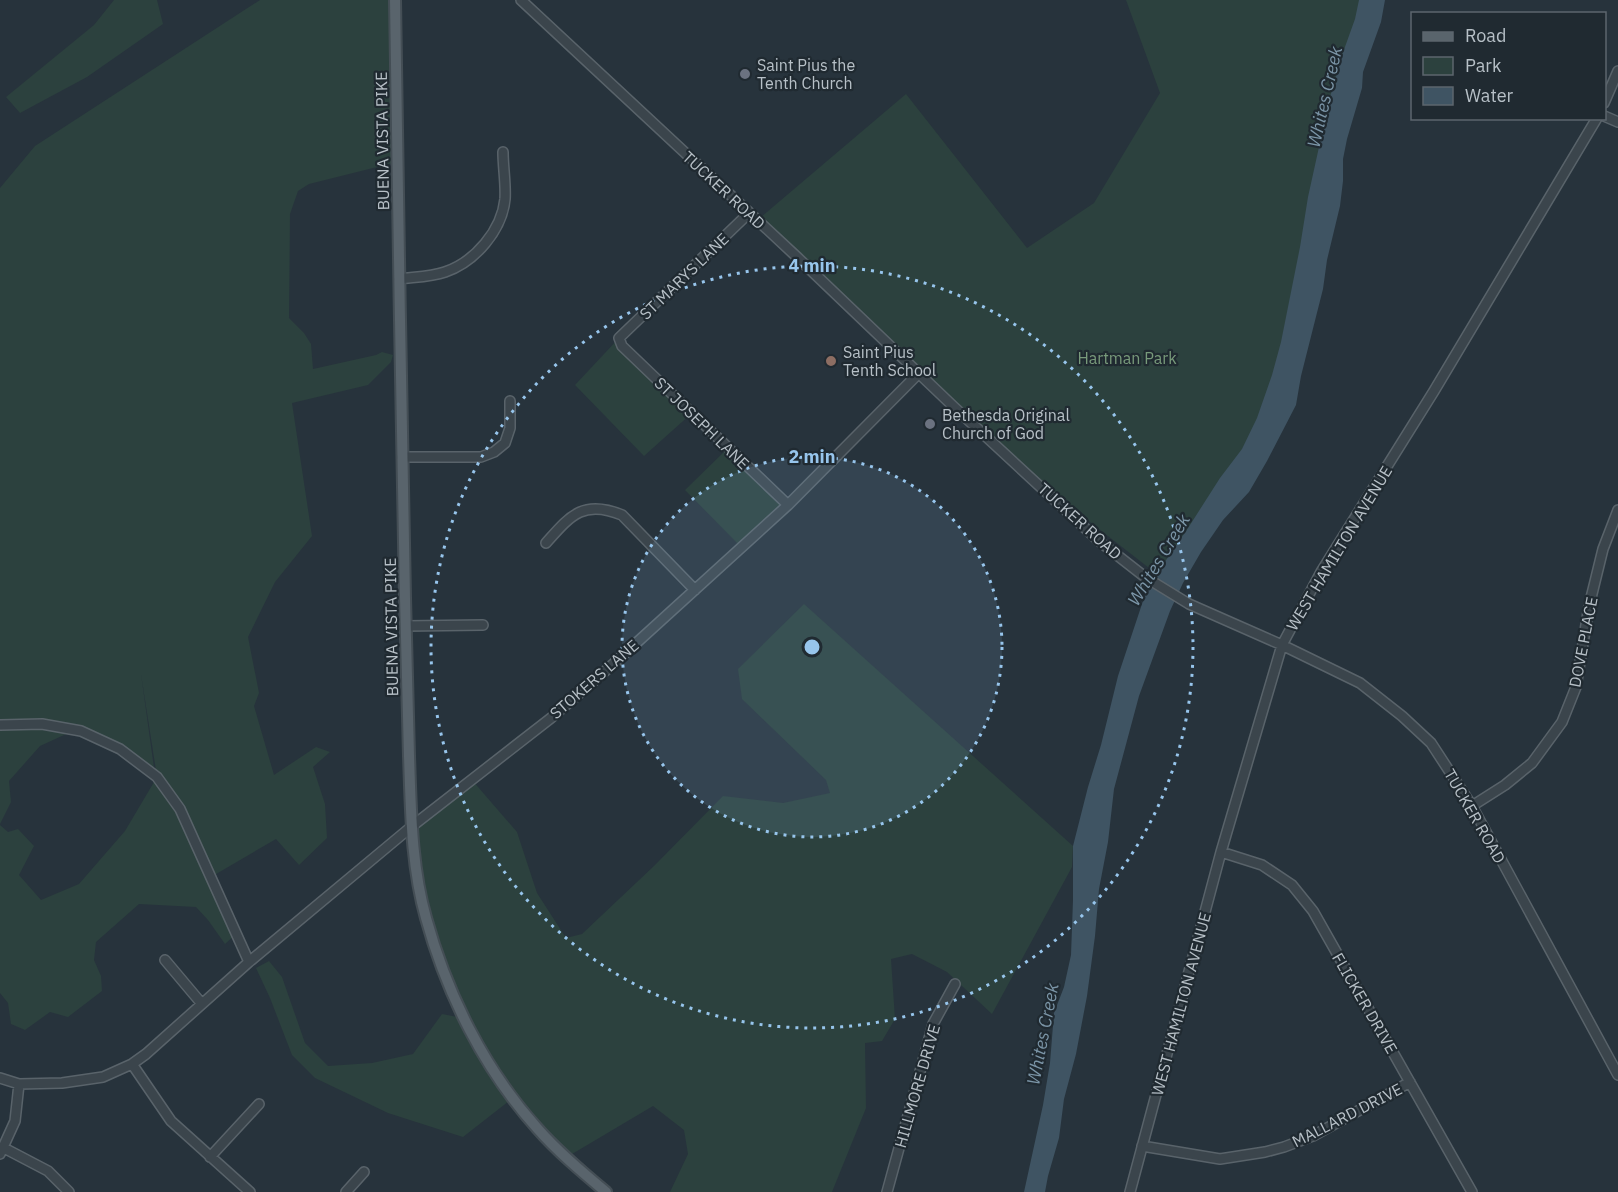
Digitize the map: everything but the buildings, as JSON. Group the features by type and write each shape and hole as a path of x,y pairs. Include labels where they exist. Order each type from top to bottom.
{"main road":[{"name":"BUENA VISTA PIKE","path":"395,0 402,457 411,827 418,881 426,919 441,965 464,1018 491,1069 537,1128 606,1192"}],"street":[{"name":"TUCKER ROAD","path":"521,0 1099,541 1145,577 1189,604 1360,683 1402,716 1431,743 1472,806 1618,1075"},
{"path":"1606,101 1618,71"},
{"name":"WEST HAMILTON AVENUE","path":"1130,1192 1221,852 1282,645 1321,572 1434,392 1596,120"},
{"path":"399,279 444,273 461,265 494,232 502,215 505,198 503,152"},
{"name":"ST MARYS LANE","path":"619,338 749,213"},
{"name":"ST JOSEPH LANE","path":"619,338 622,346 788,505"},
{"name":"STOKERS LANE","path":"0,1078 19,1084 62,1083 103,1077 132,1064 249,962 411,827 551,718 788,505 919,373"},
{"path":"402,457 481,457 494,452 505,443 510,428 510,401"},
{"path":"546,543 566,521 577,513 593,508 607,509 622,515 694,590"},
{"name":"DOVE PLACE","path":"1472,806 1505,785 1532,763 1562,722 1576,687 1592,594 1603,549 1618,510"},
{"path":"406,626 483,625"},
{"path":"0,725 42,724 81,731 120,749 157,777 180,809 249,962"},
{"name":"FLICKER DRIVE","path":"1221,852 1262,865 1292,885 1313,910 1472,1192"},
{"path":"165,960 202,1004"},
{"name":"HILLMORE DRIVE","path":"887,1192 933,1024 955,984"},
{"path":"132,1064 171,1121 249,1192"},
{"name":"MALLARD DRIVE","path":"1142,1146 1220,1159 1275,1150 1313,1136 1410,1082"},
{"path":"19,1084 15,1121 2,1151 48,1171 69,1192"},
{"path":"210,1156 259,1104"},
{"path":"346,1192 364,1172"}],"green space":[{"path":"114,0 157,0 163,24 87,77 20,113 6,97 94,25"},
{"path":"260,0 395,0 397,162 309,184 298,191 290,214 289,318 311,344 313,369 382,352 393,355 391,362 368,385 292,403 312,536 275,582 248,637 259,693 254,706 274,775 316,747 330,752 313,767 325,804 327,838 299,865 276,839 211,877 236,934 225,944 196,907 139,904 96,942 94,960 101,976 102,991 68,1017 50,1012 25,1030 11,1024 8,1003 0,993 0,825 8,832 18,829 34,846 19,875 41,900 79,884 125,831 157,777 141,674 155,775 120,749 75,730 40,746 9,781 11,802 0,824 0,188 35,146"},
{"name":"Hartman Park","path":"1126,0 1371,0 1313,257 1252,439 1158,575 1063,501 761,217 906,94 1027,248 1094,203 1160,93"},
{"path":"619,338 692,413 644,456 575,385"},
{"path":"728,448 788,505 741,547 685,490"},
{"path":"804,604 1073,846 1072,867 992,1014 947,972 912,954 891,959 895,1019 882,1041 865,1043 866,1108 832,1192 670,1192 688,1154 684,1130 653,1106 567,1157 513,1098 463,1137 388,1113 315,1078 292,1055 256,968 269,961 282,977 305,1043 328,1066 372,1063 413,1054 442,1014 463,1018 426,919 411,827 472,780 517,832 537,893 566,938 582,934 723,796 783,803 830,793 826,780 742,699 738,669"}],"water":[{"path":"1359,0 1385,0 1381,22 1363,72 1362,88 1347,139 1343,159 1340,206 1296,405 1249,492 1223,520 1183,583 1170,611 1139,696 1114,789 1108,842 1099,889 1087,996 1076,1054 1064,1099 1059,1138 1045,1192 1024,1192 1043,1105 1050,1063 1054,1013 1064,987 1071,955 1073,846 1118,676 1145,595 1220,478 1242,449 1257,418 1281,342 1308,197 1330,97"}],"place":[{"name":"Saint Pius the Tenth Church","path":"745,74"},
{"name":"Saint Pius Tenth School","path":"831,361"},
{"name":"Bethesda Original Church of God","path":"930,424"}],"water label":[{"name":"Whites Creek","path":"1325,97"},
{"name":"Whites Creek","path":"1159,560"},
{"name":"Whites Creek","path":"1043,1034"}]}
